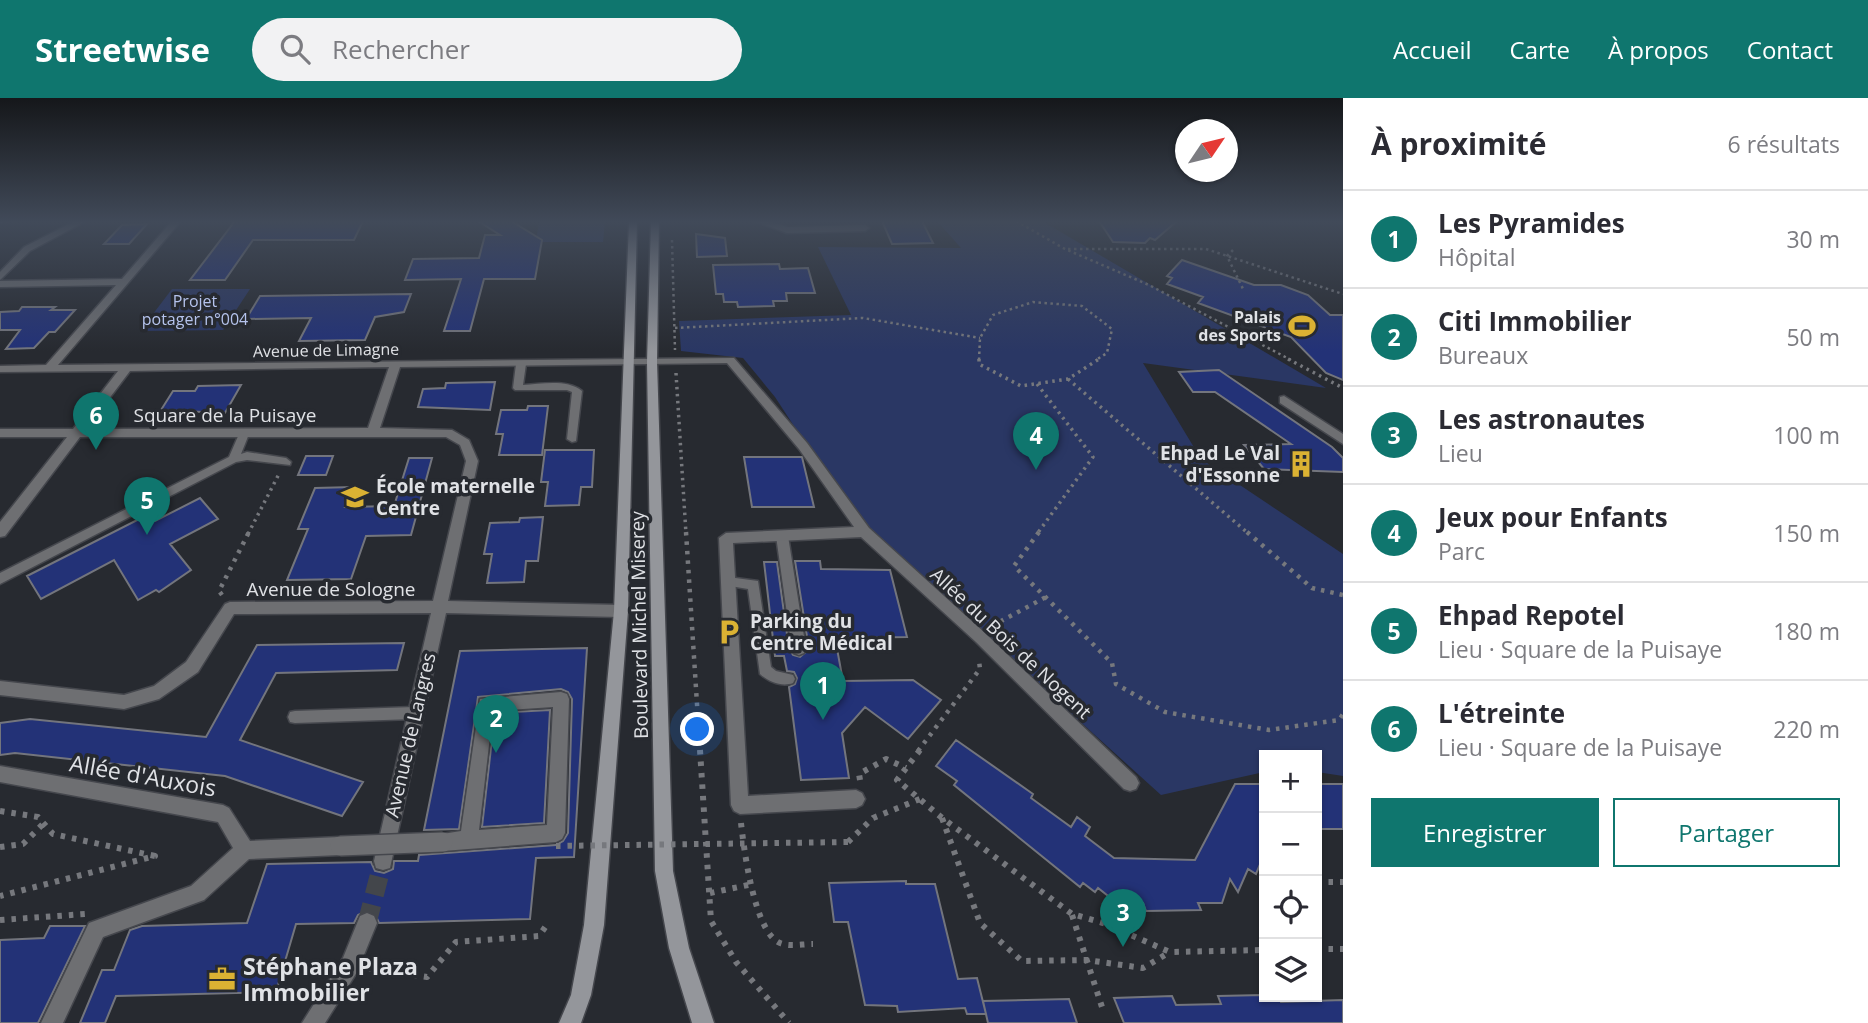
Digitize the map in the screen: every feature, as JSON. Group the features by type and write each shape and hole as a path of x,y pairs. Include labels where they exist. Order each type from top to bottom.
{"street":[{"path":"0,277 12,264"},
{"path":"48,369 139,264"},
{"name":"Boulevard Michel Miserey","path":"570,1023 581,995 594,925 621,611 632,264"},
{"name":"Boulevard Michel Miserey","path":"654,264 652,362 664,871 672,926 687,983 703,1023"},
{"path":"0,284 124,282"},
{"name":"Allée du Bois de Nogent","path":"652,362 730,360 803,446 864,532 977,635 1130,783"},
{"name":"Avenue de Limagne","path":"0,369 652,362"},
{"path":"373,432 395,365"},
{"path":"0,532 125,368"},
{"path":"1284,400 1343,440"},
{"name":"Square de la Puisaye","path":"0,433 448,433 465,443 472,461 439,608"},
{"path":"856,799 740,805 726,538 864,532"},
{"name":"Avenue de Sologne","path":"0,688 124,702 159,692 192,667 230,608 621,611"},
{"name":"Avenue de Langres","path":"383,861 439,608"},
{"path":"52,1023 96,930 197,893 245,850 469,839 556,839 561,699 486,704 469,839"},
{"name":"Allée d'Auxois","path":"0,774 223,814 245,850"},
{"path":"313,1023 350,965 366,923"}],"lane":[{"path":"521,364 518,388 568,387 577,391 572,439"},
{"path":"233,459 244,434"},
{"path":"0,579 233,459 247,456 286,462"},
{"path":"782,536 799,649"},
{"path":"728,582 754,585 765,670 772,676 788,679"},
{"path":"295,717 414,713"}],"path":[{"path":"673,264 675,361 712,921 721,944 789,1023"},
{"path":"1100,264 1149,285 1343,388"},
{"path":"1231,264 1244,291"},
{"path":"1252,264 1342,294"},
{"path":"1032,302 1082,306 1112,329 1107,354 1068,379 1021,387 979,364 980,338 993,315 1032,302"},
{"path":"675,328 863,318 980,338"},
{"path":"1068,379 1312,588 1343,594"},
{"path":"1037,384 1093,457 1014,566 1112,663 1116,684 1165,712 1269,730 1339,720 1343,715"},
{"path":"230,608 219,591 286,462"},
{"path":"1046,597 977,635 980,669 897,780 1072,914 1103,923 1170,952 1259,950"},
{"path":"856,799 859,774 873,765 886,759 906,768"},
{"path":"556,839 848,842 881,813 903,809 920,799"},
{"path":"740,805 743,841 764,925 776,941 791,945 813,944"},
{"path":"0,811 38,817 53,834 155,856 0,896"},
{"path":"942,817 980,923 1022,961 1087,960 1143,968 1170,952"},
{"path":"0,847 23,844 44,823"},
{"path":"1322,882 1343,882"},
{"path":"710,893 753,884"},
{"path":"0,920 110,912 122,920"},
{"path":"1072,914 1102,1007"},
{"path":"350,965 427,977 456,942 539,936 548,923"},
{"path":"1322,949 1343,948"}],"green space":[{"path":"826,264 1115,264 1326,388 1143,363 1201,459 1343,554 1343,776 1322,773 1322,750 1259,750 1259,773 1161,795 852,515 775,397 743,358 681,351 679,321 851,315"},
{"name":"Projet potager n°004","path":"172,289 250,289 223,330 140,331"}],"building":[{"path":"202,264 236,264 225,280 190,280"},
{"path":"411,264 538,264 535,279 484,279 470,331 444,331 461,279 405,280"},
{"path":"779,264 780,269 808,268 815,293 786,293 787,301 773,301 774,306 738,307 737,302 724,302 723,294 716,294 713,265"},
{"name":"Palais des Sports","path":"1178,264 1194,264 1254,285 1281,285 1308,295 1330,315 1343,315 1343,380 1326,373 1291,337 1198,303 1203,297 1167,284 1172,278 1167,276"},
{"path":"411,294 404,312 375,317 365,340 299,341 311,318 246,319 260,296"},
{"path":"22,307 75,310 55,332 49,332 34,348 6,349 20,330 0,330 0,312 19,311"},
{"path":"1219,370 1332,447 1343,458 1343,472 1264,469 1244,445 1291,444 1215,392 1193,392 1179,372"},
{"path":"495,382 490,410 418,407 423,389 445,388 446,383"},
{"path":"241,385 225,413 161,410 173,391 195,391 198,386"},
{"path":"528,406 548,406 542,455 499,455 503,434 496,434 501,410 527,410"},
{"path":"545,450 594,450 592,487 581,487 579,505 545,506 548,482 541,482"},
{"path":"306,456 333,456 326,475 298,475"},
{"path":"744,457 802,457 814,507 752,507"},
{"path":"409,458 432,458 411,535 366,536 351,579 287,580 308,529 298,529 315,488 353,487 345,507 394,506"},
{"path":"200,498 218,519 170,544 191,570 159,592 156,590 138,600 114,560 41,599 27,576 149,514 155,521"},
{"path":"543,517 538,561 526,561 524,582 487,583 492,554 484,554 490,523 519,522 520,518"},
{"path":"795,561 820,561 821,569 890,570 907,637 835,638 843,681 913,680 941,700 908,739 865,707 842,733 849,778 801,780 789,687 795,684 797,678 794,672 787,671 784,656 775,656 764,562 777,562 789,649 793,655 800,657 809,649"},
{"path":"404,643 397,670 276,673 240,740 363,782 342,816 225,776 15,753 0,755 0,723 30,719 206,737 257,645"},
{"path":"587,648 574,857 536,858 530,919 379,923 375,914 366,911 358,915 354,923 296,924 276,992 116,996 105,1023 80,1023 102,970 114,970 130,930 142,926 247,923 267,864 371,862 375,871 384,873 393,869 394,861 418,861 419,855 556,845 563,841 568,833 572,699 568,692 561,689 478,697 459,829 424,830 460,651"},
{"path":"550,710 544,823 482,827 495,713"},
{"path":"956,740 1033,794 1031,798 1071,827 1077,817 1090,827 1085,836 1114,858 1195,860 1235,784 1259,784 1259,867 1256,874 1248,869 1238,892 1230,879 1222,903 1198,903 1201,910 1146,911 1143,903 1117,903 1098,888 1095,892 1083,883 1080,887 954,785 957,781 936,766"},
{"path":"1322,784 1343,784 1343,829 1322,829"},
{"path":"906,881 906,884 935,884 958,979 977,978 986,1014 967,1014 965,1008 898,1012 897,1006 865,1005 848,922 834,922 829,883"},
{"path":"50,926 85,926 38,1023 0,1023 0,940 44,938"},
{"path":"1259,995 1259,1002 1343,1000 1343,1023 1124,1023 1114,998 1172,996 1176,1005 1221,1004 1218,996"},
{"path":"1069,999 1077,1023 988,1023 983,1001"}],"tunnel":[{"path":"367,923 383,861"}],"place":[{"name":"Palais des Sports","path":"1302,326"},
{"name":"L'étreinte","path":"96,450"},
{"name":"Ehpad Le Val d'Essonne","path":"1301,464"},
{"name":"Jeux pour Enfants","path":"1036,470"},
{"name":"École maternelle Centre","path":"355,497"},
{"name":"Ehpad Repotel","path":"147,535"},
{"name":"Parking du Centre Médical","path":"729,632"},
{"name":"Les Pyramides","path":"823,720"},
{"name":"Citi Immobilier","path":"496,753"},
{"name":"Les astronautes","path":"1123,947"},
{"name":"Stéphane Plaza Immobilier","path":"222,979"}]}
